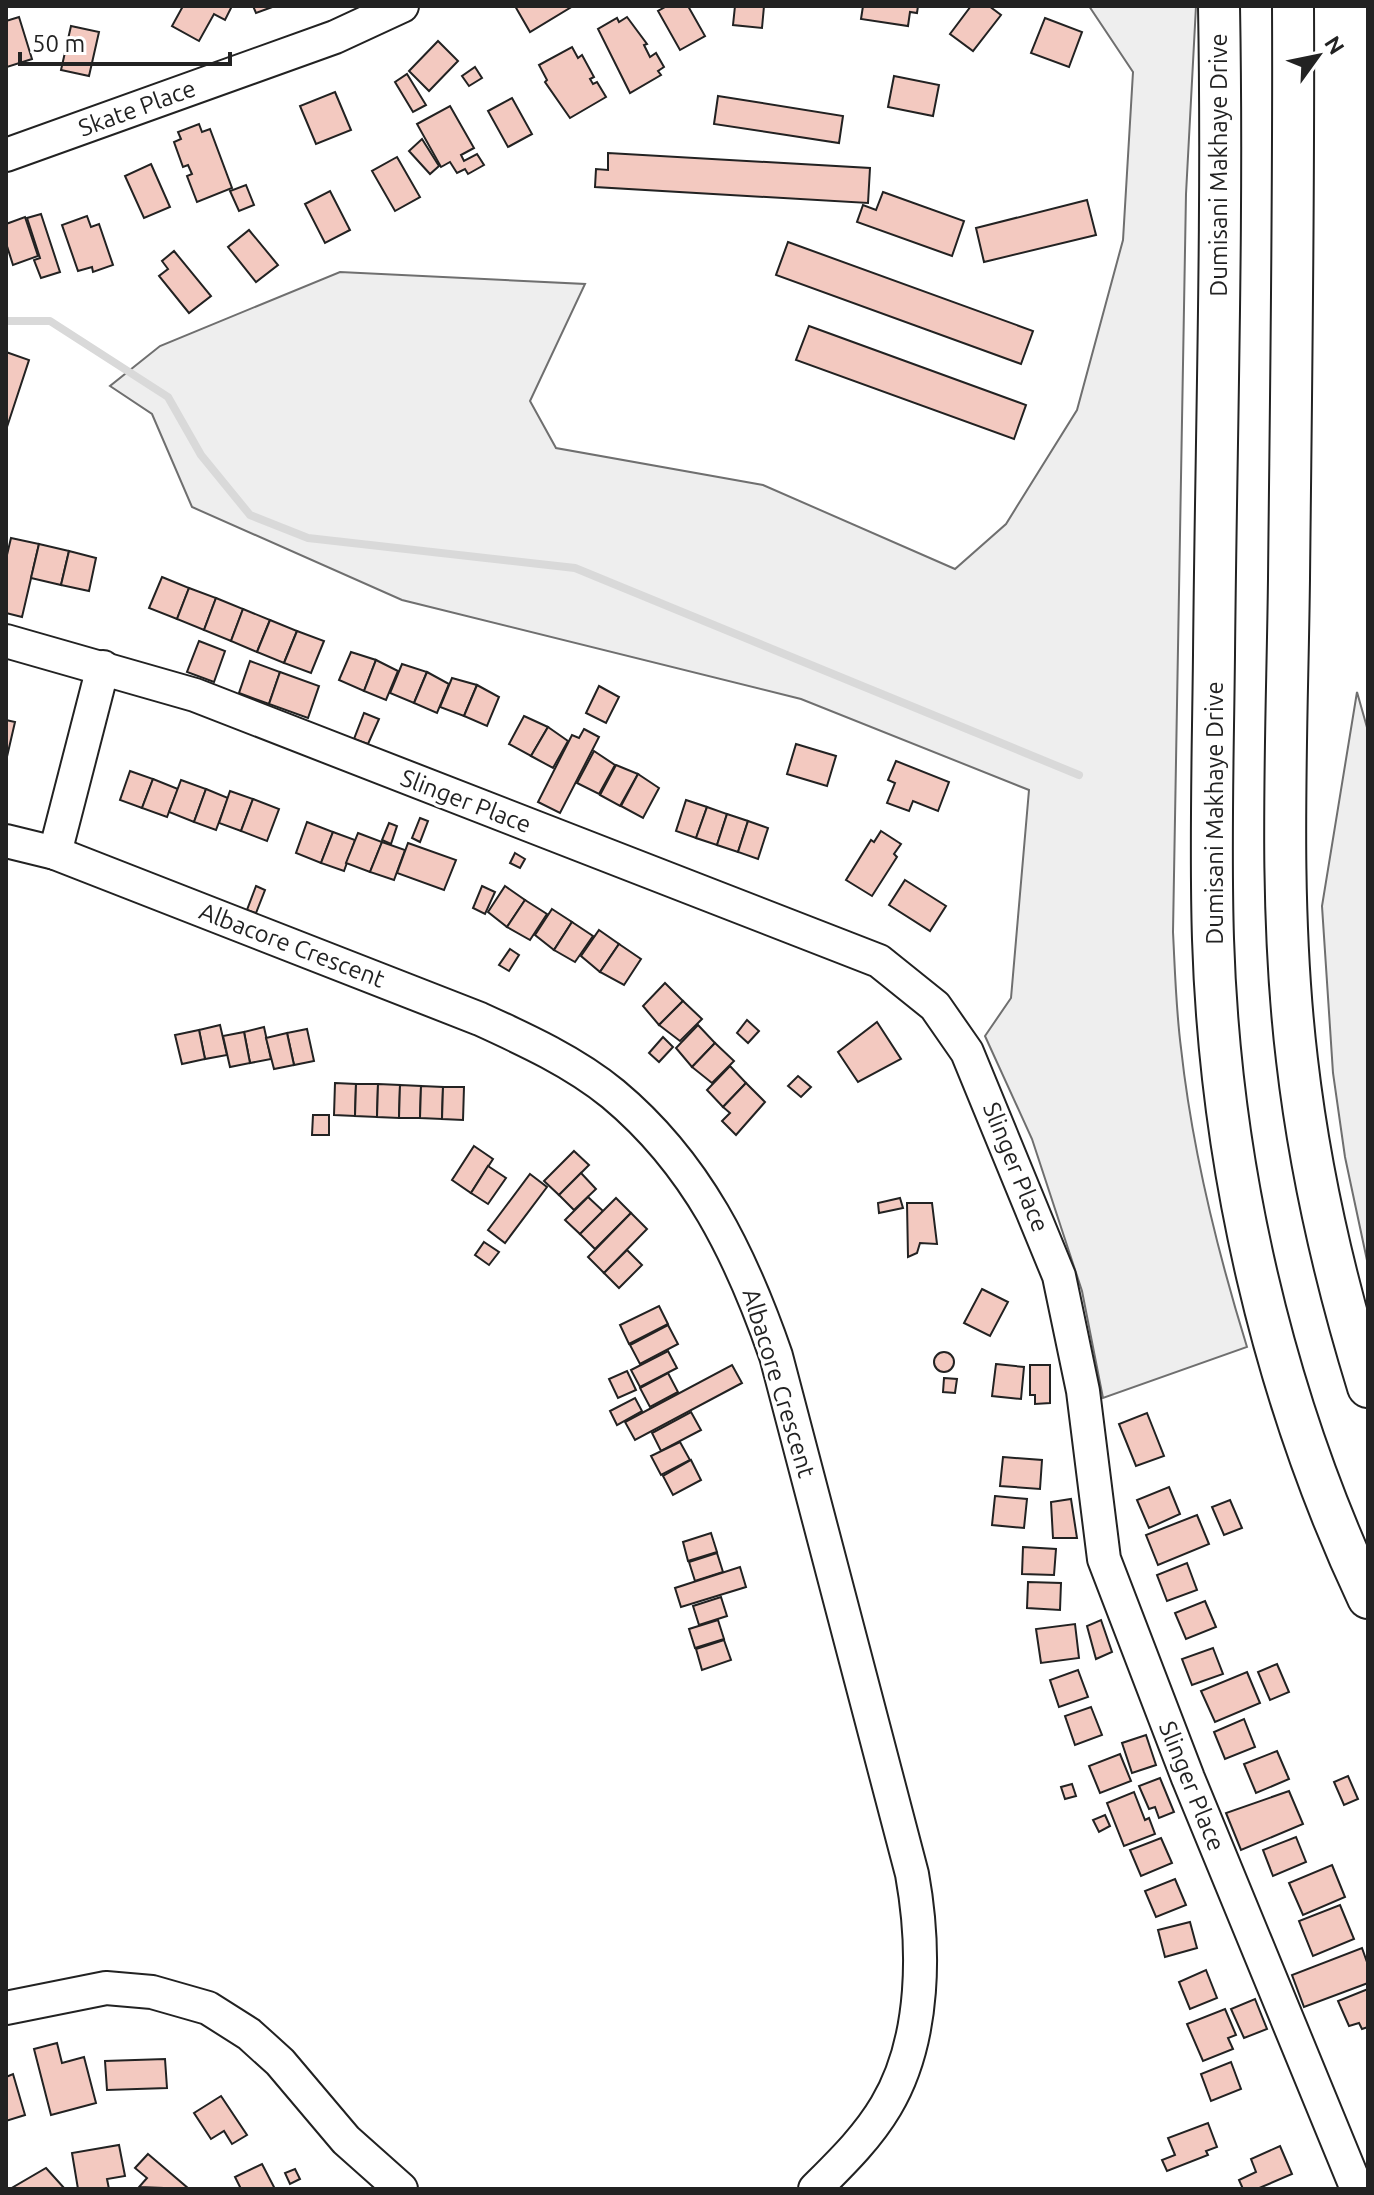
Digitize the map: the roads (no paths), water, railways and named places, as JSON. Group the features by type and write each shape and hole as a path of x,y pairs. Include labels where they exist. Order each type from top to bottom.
{"main road":[{"name":"Dumisani Makhaye Drive","path":"1219,6 1211,853 1217,1014 1232,1144 1267,1314 1310,1451 1368,1598"},
{"path":"1293,6 1285,827 1291,983 1296,1056 1315,1180 1343,1305 1368,1387"}],"street":[{"name":"Skate Place","path":"6,155 335,37 402,6"},
{"name":"Slinger Place","path":"6,641 195,695 879,961 935,1006 967,1052 983,1085 1059,1276 1083,1391 1104,1559 1188,1778 1357,2189"},
{"path":"55,853 103,667"},
{"name":"Albacore Crescent","path":"6,841 55,853 480,1019 548,1051 612,1093 666,1144 709,1201 751,1283 776,1356 912,1874 921,1921 923,1969 914,2023 887,2104 853,2151 815,2189"},
{"path":"6,2008 106,1988 152,1992 208,2008 249,2034 280,2062 346,2140 401,2189"}],"waterway":[{"path":"6,321 50,321 168,397 201,455 250,515 308,538 575,568 1079,775"}]}
